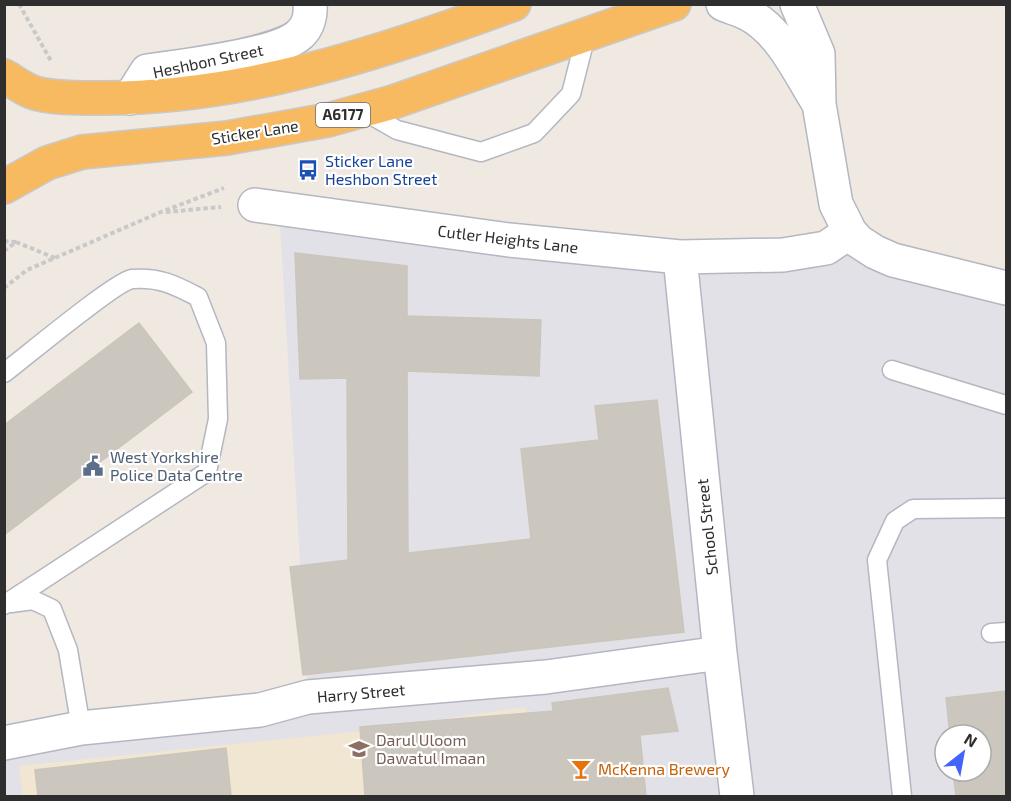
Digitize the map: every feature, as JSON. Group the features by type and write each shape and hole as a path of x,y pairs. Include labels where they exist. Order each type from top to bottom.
{"highway":[{"path":"4,76 33,93 71,98 130,98 201,90 283,75 349,59 412,40 514,4"},
{"name":"Sticker Lane","path":"4,187 47,163 82,152 227,138 328,120 403,98 674,4"}],"street":[{"name":"Heshbon Street","path":"130,98 147,72 227,59 277,46 300,35 311,15 310,4"},
{"path":"723,4 750,15 773,33 819,104"},
{"path":"797,4 818,54 819,104 836,204 850,232 874,252 893,260 1006,288"},
{"name":"Cutler Heights Lane","path":"255,205 509,240 680,257 783,255 826,249 850,232"},
{"name":"School Street","path":"680,257 720,653 737,796"},
{"name":"Harry Street","path":"4,743 81,728 260,710 308,697 545,679 720,653"}],"lane":[{"path":"362,110 397,130 481,153 534,133 571,94 586,35"},
{"path":"4,373 94,303 130,279 167,281 198,297 216,343 218,419 207,472 6,604"},
{"path":"892,370 1006,405"},
{"path":"902,796 877,560 895,521 913,509 1006,507"},
{"path":"6,604 33,600 52,609 68,650 81,728"}],"path":[{"path":"19,4 71,98"},
{"path":"4,288 27,270 161,212 228,186"},
{"path":"161,212 255,205"},
{"path":"4,241 16,242 55,258"},
{"path":"4,251 16,242"}],"shaded area":[{"path":"279,208 509,240 826,248 1006,288 1006,796 5,796 5,743 308,697"},
{"name":"Darul Uloom Dawatul Imaan","path":"526,707 536,796 23,796 19,766 353,732"}],"building":[{"path":"295,253 407,266 407,316 541,320 539,376 407,371 408,553 531,539 521,449 599,440 595,406 657,400 684,632 303,675 290,567 348,560 347,378 300,379"},
{"path":"139,323 192,392 4,535 4,425"},
{"path":"668,688 678,731 640,735 646,796 365,796 360,727 553,711 552,703"},
{"path":"1006,691 1006,796 956,796 954,783 993,783 993,723 949,723 946,698"},
{"path":"226,748 231,796 38,796 35,770"}],"place":[{"name":"Sticker Lane Heshbon Street","path":"308,170"},
{"name":"West Yorkshire Police Data Centre","path":"93,466"},
{"name":"Darul Uloom Dawatul Imaan","path":"359,749"},
{"name":"McKenna Brewery","path":"581,769"}]}
